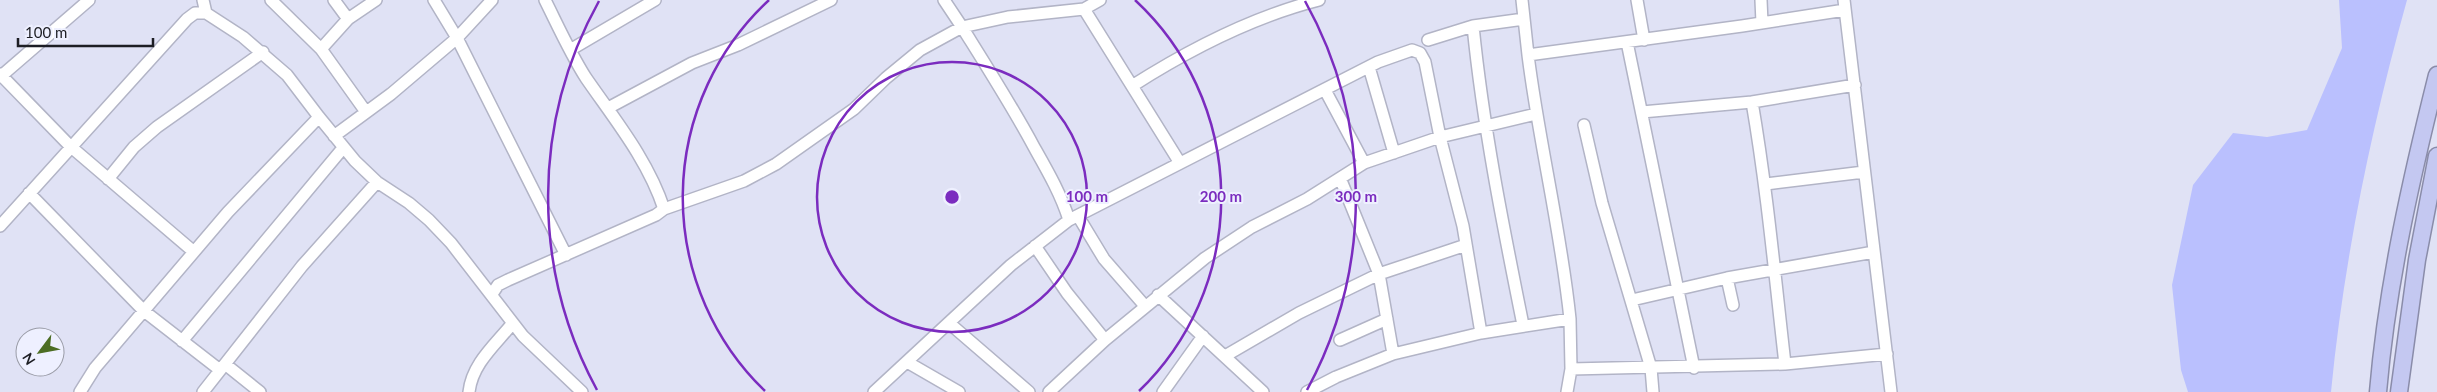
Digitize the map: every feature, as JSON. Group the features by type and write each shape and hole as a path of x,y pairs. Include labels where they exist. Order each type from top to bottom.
{"highway":[{"path":"2378,392 2381,356 2397,251 2437,75"},
{"path":"2399,392 2417,260 2437,156"}],"street":[{"path":"89,0 0,76 70,146 194,252"},
{"path":"203,0 206,13"},
{"path":"271,0 320,49 366,112"},
{"path":"334,0 348,19"},
{"path":"320,49 348,19 376,0"},
{"path":"434,0 457,38 566,255"},
{"path":"334,136 457,38 492,0"},
{"path":"545,0 570,50 649,173 664,209"},
{"path":"570,50 655,0"},
{"path":"608,108 692,63 738,45 831,0"},
{"path":"944,0 1005,94 1074,218 1104,259 1145,306"},
{"path":"492,294 498,285 508,280 656,215 664,209 744,181 776,164 854,109 886,78 920,50 962,27 1008,17 1084,9 1100,0"},
{"path":"1132,86 1176,58 1225,34 1262,18 1319,0"},
{"path":"1522,0 1536,114 1566,276 1570,319 1571,369 1567,392"},
{"path":"1638,0 1644,40"},
{"path":"1761,0 1762,23"},
{"path":"1528,55 1762,23 1845,5 1891,392"},
{"path":"1084,9 1180,163"},
{"path":"0,226 187,18 195,13 206,13 262,52 288,74 318,117 344,148 377,182 409,203 429,220 451,243 492,294 512,324 582,392"},
{"path":"1428,40 1473,26 1524,18"},
{"path":"1473,26 1478,78 1488,126 1505,236 1523,325"},
{"path":"1627,42 1694,368"},
{"path":"874,392 1011,265 1074,218 1369,67 1396,54 1412,50 1420,53 1425,62 1440,137 1466,245 1481,333"},
{"path":"108,179 134,147 157,127 262,52"},
{"path":"1369,67 1394,153"},
{"path":"1642,112 1752,102 1855,85"},
{"path":"1325,90 1364,163"},
{"path":"1752,102 1766,184 1773,269 1785,364"},
{"path":"1049,392 1145,306 1213,253 1252,227 1307,199 1364,163 1440,137 1536,114"},
{"path":"80,392 95,368 228,212 318,117"},
{"path":"1584,124 1602,203 1651,368 1653,392"},
{"path":"182,341 344,148"},
{"path":"1766,184 1864,172"},
{"path":"1340,178 1379,274 1393,354"},
{"path":"204,392 302,266 377,182"},
{"path":"29,193 144,311 182,341 260,392"},
{"path":"1225,356 1299,313 1379,274 1466,245"},
{"path":"1035,246 1067,293 1105,340"},
{"path":"1632,300 1727,278 1874,252"},
{"path":"1727,278 1733,305"},
{"path":"1158,296 1263,392"},
{"path":"1340,340 1387,319"},
{"path":"1307,392 1336,377 1393,354 1481,333 1570,319"},
{"path":"949,323 1029,392"},
{"path":"469,392 472,374 478,364 512,324"},
{"path":"1163,392 1203,336"},
{"path":"1571,369 1694,368 1785,364 1887,354"},
{"path":"908,362 959,392"}],"shaded area":[{"path":"2339,0 2407,0 2360,194 2343,293 2331,392 2188,392 2181,370 2172,285 2193,185 2233,133 2267,137 2307,130 2342,48"}]}
